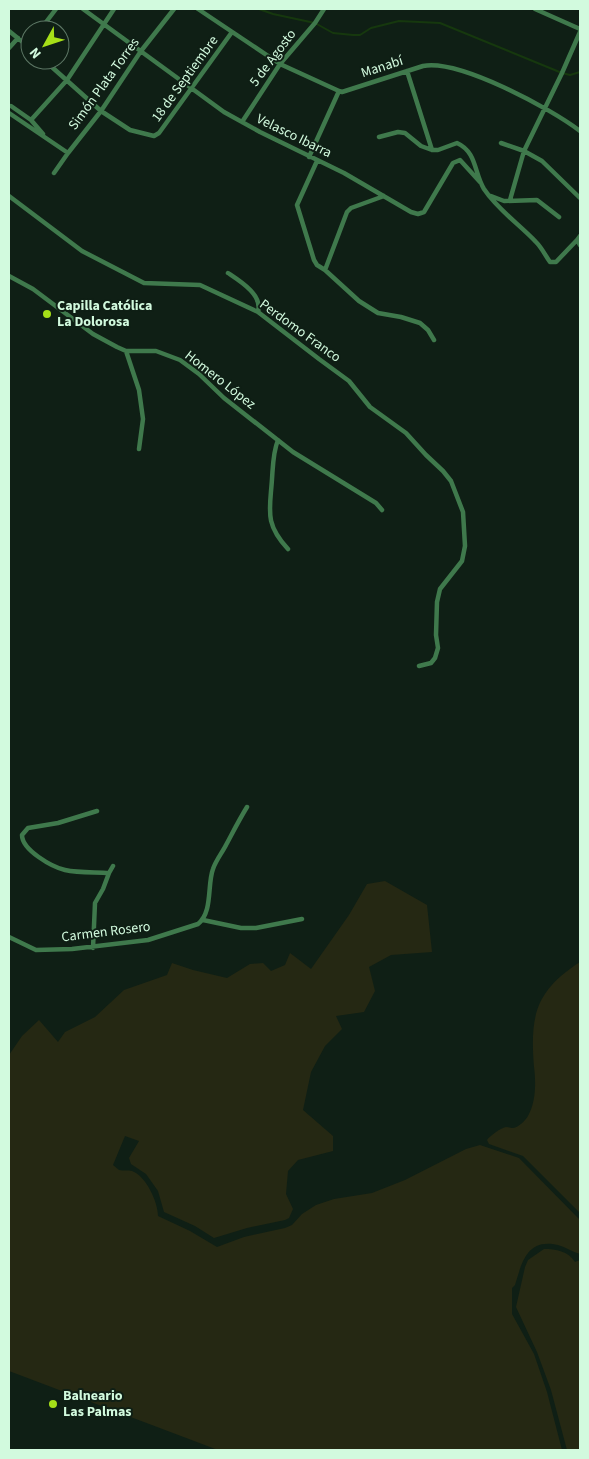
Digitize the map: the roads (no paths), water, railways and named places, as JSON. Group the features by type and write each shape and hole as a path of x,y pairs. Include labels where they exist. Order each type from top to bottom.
{"street":[{"path":"48,20 56,9"},
{"name":"Velasco Ibarra","path":"83,9 224,112 309,157 344,173 411,212 418,214 424,212 453,162 460,160 480,182"},
{"path":"31,120 67,80 114,9"},
{"name":"Simón Plata Torres","path":"54,173 68,152 102,111 141,51 174,9"},
{"path":"198,9 280,64 339,91 309,157"},
{"name":"5 de Agosto","path":"242,122 280,64 324,9"},
{"path":"510,200 524,151 580,31 535,9"},
{"path":"9,31 18,38 9,48"},
{"name":"18 de Septiembre","path":"102,111 130,130 154,136 159,133 232,32"},
{"name":"Manabí","path":"339,91 342,92 433,64 466,71 545,108 580,130"},
{"path":"56,70 102,111"},
{"path":"407,71 432,150"},
{"path":"11,106 31,120 44,135"},
{"path":"9,113 68,152"},
{"path":"380,136 405,132 421,146 432,150 438,150 454,143 463,145 469,152 480,182 489,196 508,217 537,243 550,262 556,262 579,240"},
{"path":"501,143 524,151 542,162 580,198"},
{"path":"317,161 297,208 317,265 359,301 378,313 420,323 428,330 434,340"},
{"name":"Perdomo Franco","path":"9,196 82,251 144,283 200,285 258,312 349,381 370,407 406,433 443,471 451,482 463,512 465,546 462,561 440,589 437,602 436,635 438,648 435,658 431,663 419,666"},
{"path":"325,270 347,212 351,208 384,196"},
{"path":"489,196 504,201 538,200 559,217"},
{"path":"228,273 257,298 260,307 258,312"},
{"name":"Homero López","path":"9,276 33,289 93,334 126,351 156,351 180,360 199,374 224,398 293,452 376,503 382,510"},
{"path":"126,351 139,390 143,420 139,449"},
{"path":"278,440 274,455 269,504 272,526 276,535 288,549"},
{"path":"247,807 213,869 203,920 241,928 256,928 302,919"},
{"path":"97,811 58,823 28,828 24,831 22,840 28,849 59,868 69,871 109,873"},
{"path":"93,948 94,906 113,866"},
{"name":"Carmen Rosero","path":"9,937 36,950 93,948 148,940 190,928 203,920"}],"waterway":[{"path":"259,9 315,23 333,33 353,35 360,35 371,28 399,21 440,23 562,73 570,75 580,72"}],"place":[{"name":"Capilla Católica La Dolorosa","path":"47,314"},
{"name":"Balneario Las Palmas","path":"53,1404"}]}
